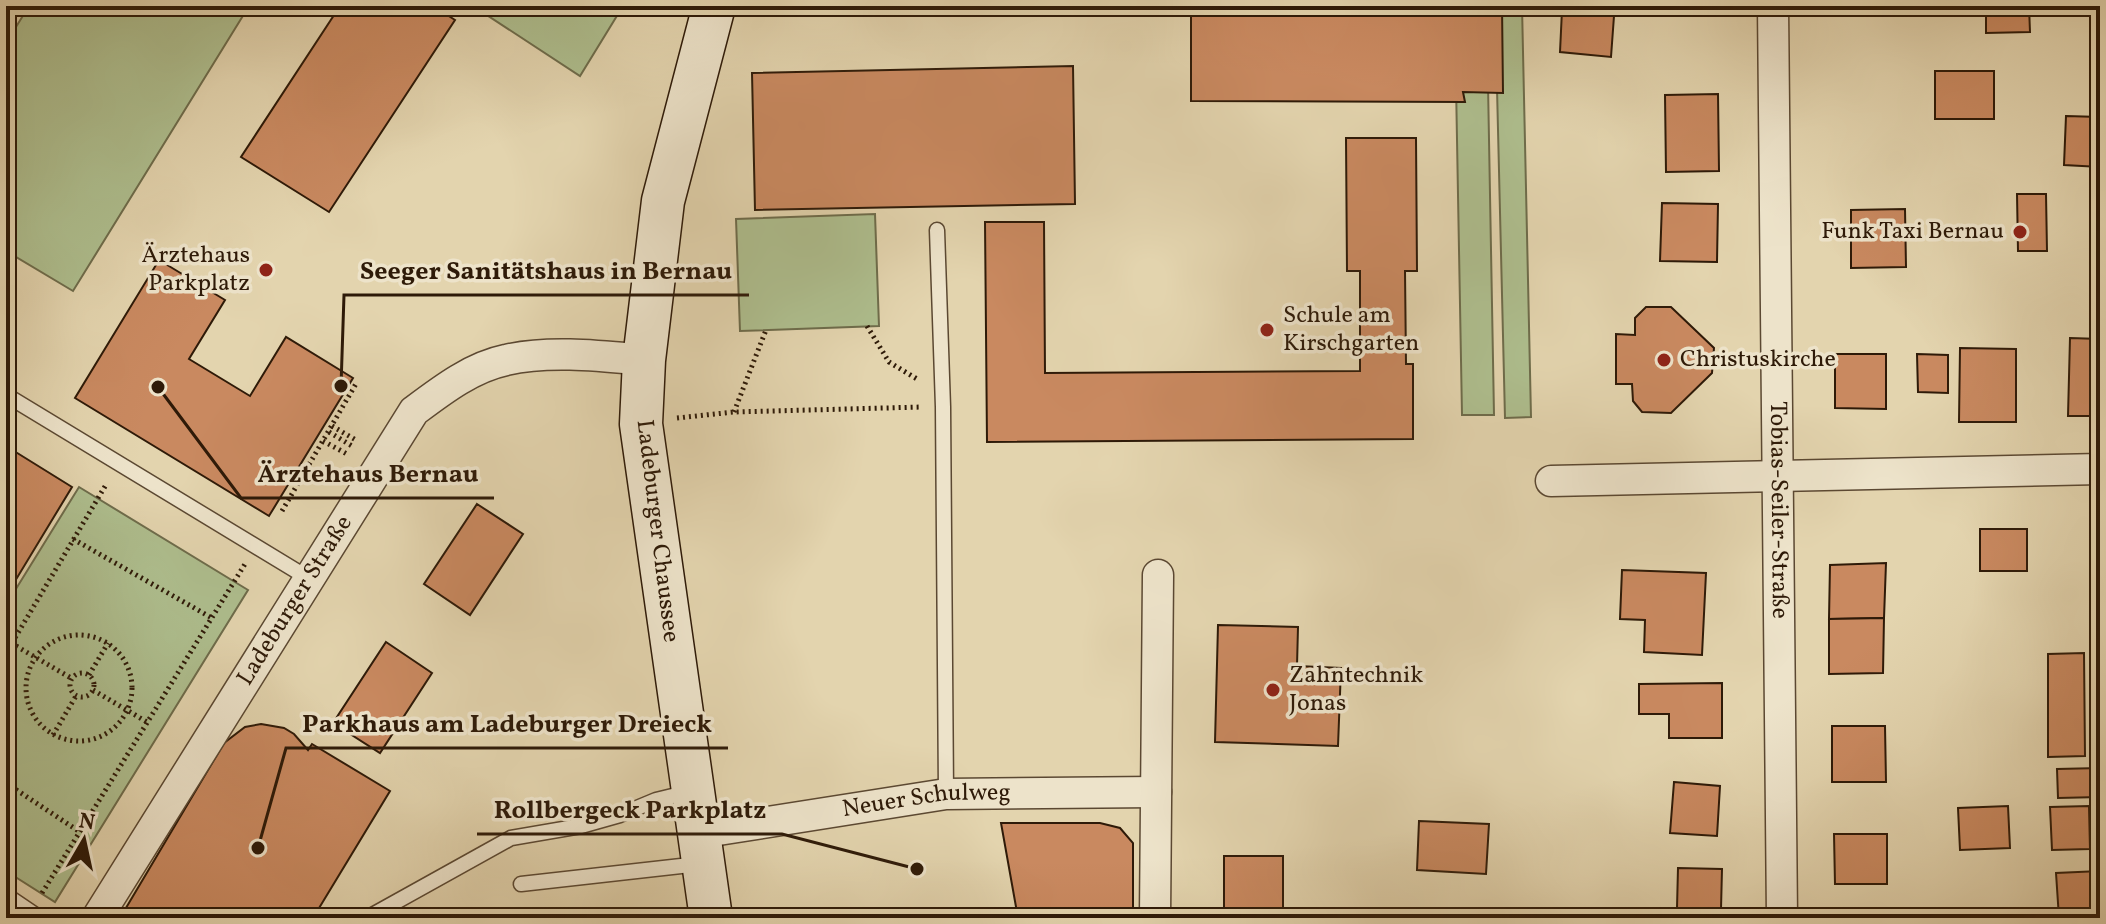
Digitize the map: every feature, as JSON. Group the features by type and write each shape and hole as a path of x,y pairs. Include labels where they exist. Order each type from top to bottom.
{"main road":[{"name":"Ladeburger Chaussee","path":"711,918 641,424 644,360 663,201 714,6"}],"street":[{"name":"Tobias-Seiler-Straße","path":"1773,6 1782,918"},
{"name":"Ladeburger Straße","path":"97,918 414,411 451,383 506,360 568,355 644,360"},
{"path":"1551,481 2100,469"},
{"path":"1155,918 1158,575"},
{"name":"Neuer Schulweg","path":"702,848 946,794 1156,792"}],"lane":[{"path":"937,230 943,407 946,794"},
{"path":"6,395 308,578"},
{"path":"367,918 511,838 581,826 656,800 693,791"},
{"path":"521,884 702,848"},
{"path":"6,895 36,914"}],"path":[{"path":"867,326 889,362 918,380 942,378"},
{"path":"734,412 766,330"},
{"path":"282,511 357,382"},
{"path":"677,417 734,412 943,407"},
{"path":"330,429 354,443"},
{"path":"323,441 347,454"},
{"path":"6,653 107,483"},
{"path":"73,539 212,618"},
{"path":"36,914 80,832 245,564"},
{"path":"78,634 108,643 121,656 129,671 132,687 121,720 108,732 91,740 73,741 53,735 40,725 30,710 25,692 27,674 35,657 47,645 78,634"},
{"path":"11,643 71,678"},
{"path":"89,675 108,643"},
{"path":"77,673 89,675 94,682 93,690 84,697 76,696 70,690 71,678 77,673"},
{"path":"93,690 147,722"},
{"path":"53,735 76,696"},
{"path":"6,783 80,832"}],"green space":[{"path":"29,6 249,6 73,291 6,251 6,43"},
{"path":"473,6 623,6 580,76"},
{"path":"1495,6 1522,6 1531,417 1505,418"},
{"path":"1456,84 1488,84 1494,415 1462,415"},
{"path":"875,214 879,326 740,331 736,219"},
{"path":"79,487 248,590 55,902 6,871 6,605"}],"building":[{"path":"340,6 433,6 455,20 329,212 241,157"},
{"path":"1191,6 1502,6 1503,93 1463,92 1465,102 1191,101"},
{"path":"1986,6 2029,6 2030,32 1986,33"},
{"path":"1562,10 1614,16 1611,57 1560,52"},
{"path":"1073,66 1075,204 755,210 752,73"},
{"path":"1935,71 1994,71 1994,119 1935,119"},
{"path":"1718,94 1719,171 1666,172 1665,95"},
{"path":"2066,116 2100,117 2100,167 2064,165"},
{"path":"1346,138 1416,138 1417,271 1405,271 1406,364 1413,364 1413,439 987,442 985,222 1044,222 1045,373 1360,371 1360,271 1347,271"},
{"path":"2017,194 2046,194 2047,251 2018,251"},
{"path":"1662,203 1718,204 1717,262 1660,261"},
{"path":"1905,209 1906,267 1851,268 1851,210"},
{"path":"159,260 225,300 189,359 250,396 286,337 353,378 269,516 75,398"},
{"name":"Christuskirche","path":"1646,307 1671,307 1714,348 1712,373 1671,413 1642,412 1633,401 1632,384 1616,384 1616,334 1635,335 1635,318"},
{"path":"2070,338 2100,339 2100,416 2068,416"},
{"path":"1960,348 2016,349 2016,422 1959,422"},
{"path":"1835,354 1886,354 1886,409 1835,408"},
{"path":"1917,354 1948,355 1948,393 1918,392"},
{"path":"6,446 72,487 6,596"},
{"path":"477,504 523,534 470,615 424,584"},
{"path":"1980,529 2027,529 2027,571 1980,571"},
{"path":"1886,563 1884,618 1829,619 1830,565"},
{"path":"1622,570 1706,573 1702,655 1644,652 1645,620 1620,619"},
{"path":"1884,618 1883,673 1829,674 1829,619"},
{"path":"1218,625 1298,627 1297,666 1341,668 1338,746 1215,742"},
{"path":"386,642 432,673 380,753 333,723"},
{"path":"2084,653 2085,756 2048,757 2048,654"},
{"path":"1722,683 1722,738 1669,738 1669,714 1639,714 1639,684"},
{"path":"261,724 284,728 308,750 312,744 390,791 313,918 120,918 224,743 245,727"},
{"path":"1832,726 1885,726 1886,782 1832,782"},
{"path":"2100,768 2100,797 2058,798 2057,769"},
{"path":"1674,782 1720,786 1717,836 1670,833"},
{"path":"2008,806 2010,848 1960,850 1958,808"},
{"path":"2089,806 2090,849 2052,850 2050,807"},
{"path":"1419,821 1489,824 1486,874 1417,870"},
{"path":"1001,823 1100,823 1120,828 1133,843 1133,918 1018,918"},
{"path":"1834,834 1887,834 1887,884 1835,884"},
{"path":"1224,856 1283,856 1283,918 1224,918"},
{"path":"1678,868 1722,869 1721,909 1677,908"},
{"path":"2100,871 2100,918 2059,918 2056,873"}],"place":[{"name":"Funk Taxi Bernau","path":"2020,232"},
{"name":"Ärztehaus Parkplatz","path":"266,270"},
{"name":"Schule am Kirschgarten","path":"1267,330"},
{"name":"Christuskirche","path":"1664,360"},
{"name":"Seeger Sanitätshaus in Bernau","path":"341,386"},
{"name":"Ärztehaus Bernau","path":"158,387"},
{"name":"Zahntechnik Jonas","path":"1273,690"},
{"name":"Parkhaus am Ladeburger Dreieck","path":"258,848"},
{"name":"Rollbergeck Parkplatz","path":"917,869"}]}
